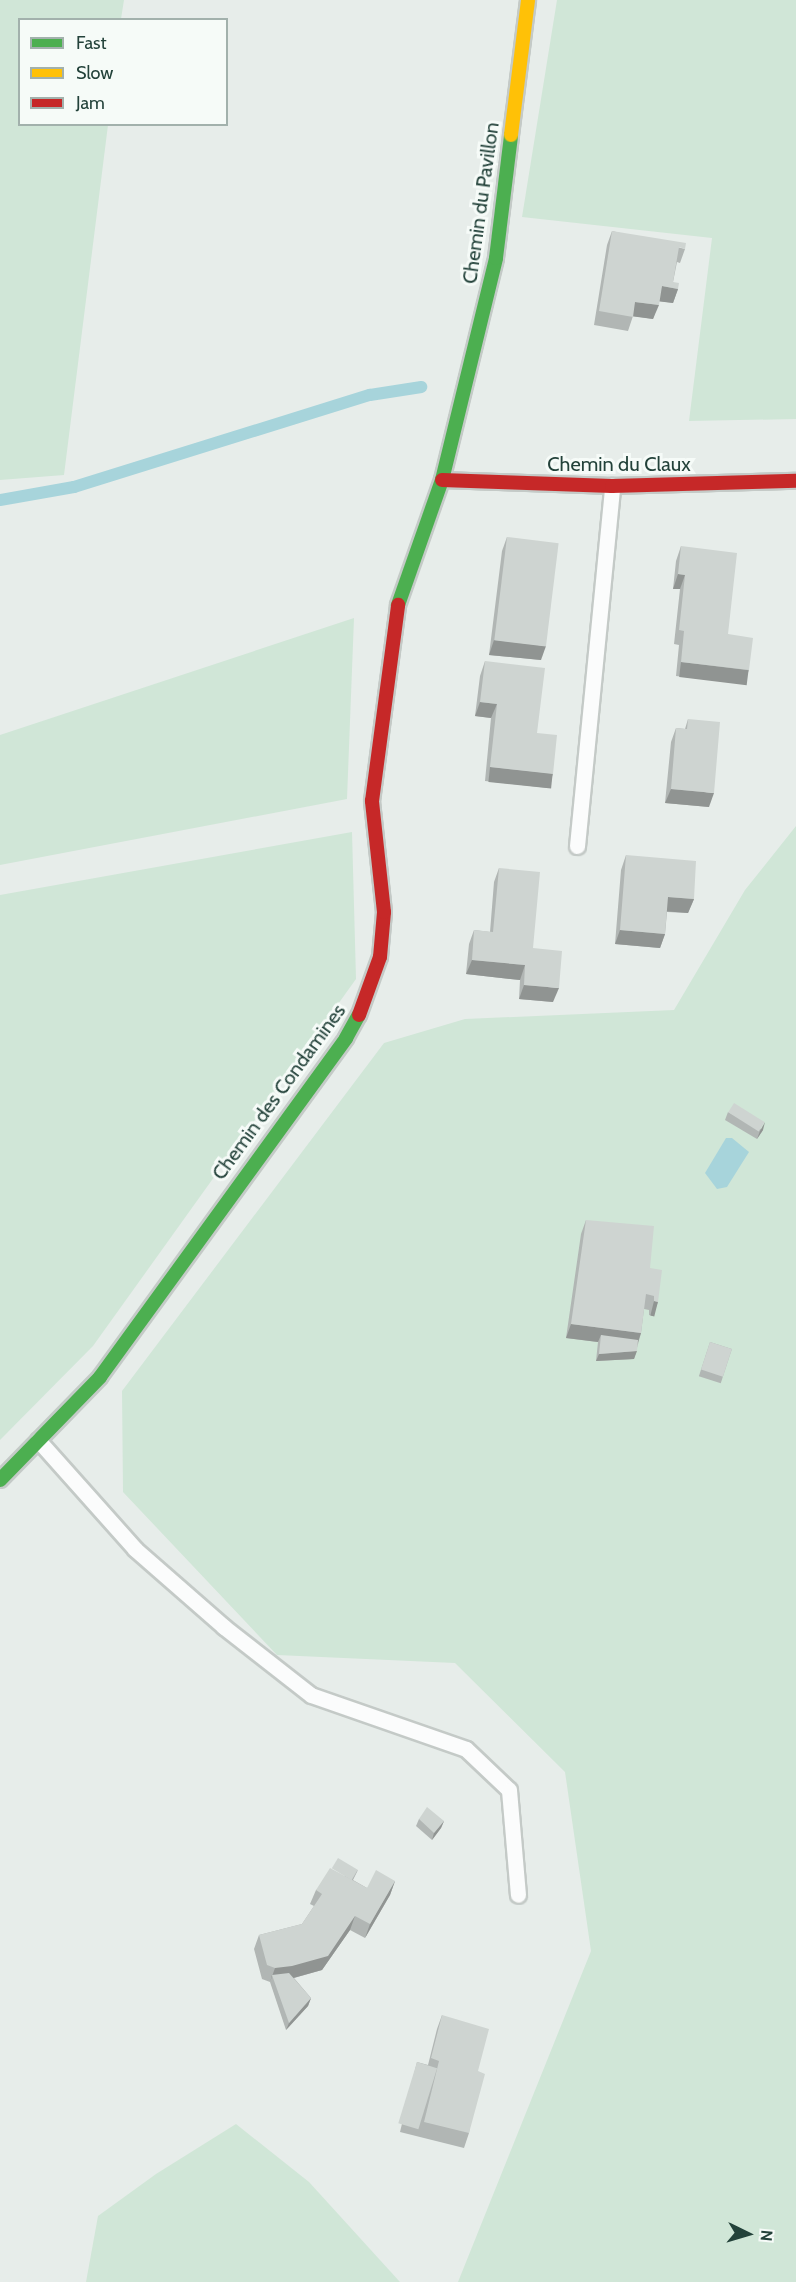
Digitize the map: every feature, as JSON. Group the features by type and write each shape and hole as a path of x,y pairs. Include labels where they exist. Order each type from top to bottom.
{"street":[{"name":"Chemin du Pavillon","path":"442,480 496,258 528,0"},
{"name":"Chemin du Claux","path":"442,480 612,486 796,481"},
{"name":"Chemin des Condamines","path":"0,1480 100,1377 346,1038 367,1000 380,957 384,912 372,801 390,655 399,602 442,480"}],"lane":[{"path":"577,846 612,486"},
{"path":"38,1440 135,1549 311,1695 466,1749 502,1783 509,1790 518,1896"}],"green space":[{"path":"0,0 124,0 121,18 18,18 18,126 108,126 64,475 0,480"},
{"path":"557,0 796,0 796,419 689,421 712,238 522,217"},
{"path":"354,618 347,799 0,865 0,735"},
{"path":"796,826 796,2282 458,2282 591,1951 565,1772 455,1663 277,1655 123,1492 122,1391 384,1043 465,1019 674,1010 745,890"},
{"path":"352,832 356,979 93,1346 0,1440 0,895"},
{"path":"236,2124 309,2182 400,2282 86,2282 98,2216 156,2174"}],"water":[{"path":"726,1138 732,1138 749,1152 727,1187 717,1189 705,1173"}],"building":[{"path":"612,231 686,243 685,249 679,247 673,282 679,283 678,289 662,286 659,305 635,302 633,317 599,311"},
{"path":"507,537 559,543 546,647 494,640"},
{"path":"681,546 737,553 728,634 753,638 749,670 681,662 684,631 679,630 685,575 678,574"},
{"path":"485,661 545,668 537,733 557,735 553,774 490,767 497,704 480,702"},
{"path":"688,719 720,722 714,793 671,789 676,728 687,729"},
{"path":"626,855 696,861 694,899 668,897 665,934 620,930"},
{"path":"499,868 540,872 533,948 562,951 559,988 524,985 525,965 472,960 474,930 493,932"},
{"path":"734,1103 765,1122 759,1131 728,1112"},
{"path":"586,1220 654,1226 650,1268 662,1270 658,1302 654,1301 654,1296 646,1294 641,1333 571,1324"},
{"path":"601,1335 638,1340 637,1351 599,1354"},
{"path":"710,1342 732,1349 723,1377 701,1370"},
{"path":"427,1807 444,1821 434,1833 419,1819"},
{"path":"338,1858 358,1870 352,1880 332,1868"},
{"path":"330,1868 367,1888 376,1870 395,1881 370,1924 355,1916 328,1956 292,1966 275,1968 267,1965 259,1935 302,1924 322,1894 316,1890"},
{"path":"289,1973 311,1998 289,2023 272,1975"},
{"path":"442,2015 489,2029 478,2071 485,2074 469,2133 424,2122 439,2061 431,2058"},
{"path":"417,2062 437,2068 418,2129 398,2123"}],"waterway":[{"path":"0,500 74,487 370,395 421,387"}],"traffic: fast":[{"path":"398,605 442,480 496,258 511,135"},
{"path":"0,1480 100,1377 346,1038 359,1015"}],"traffic: slow":[{"path":"511,135 528,0"}],"traffic: jam":[{"path":"442,480 612,486 796,481"},
{"path":"359,1015 380,957 384,912 372,801 398,605"}]}
